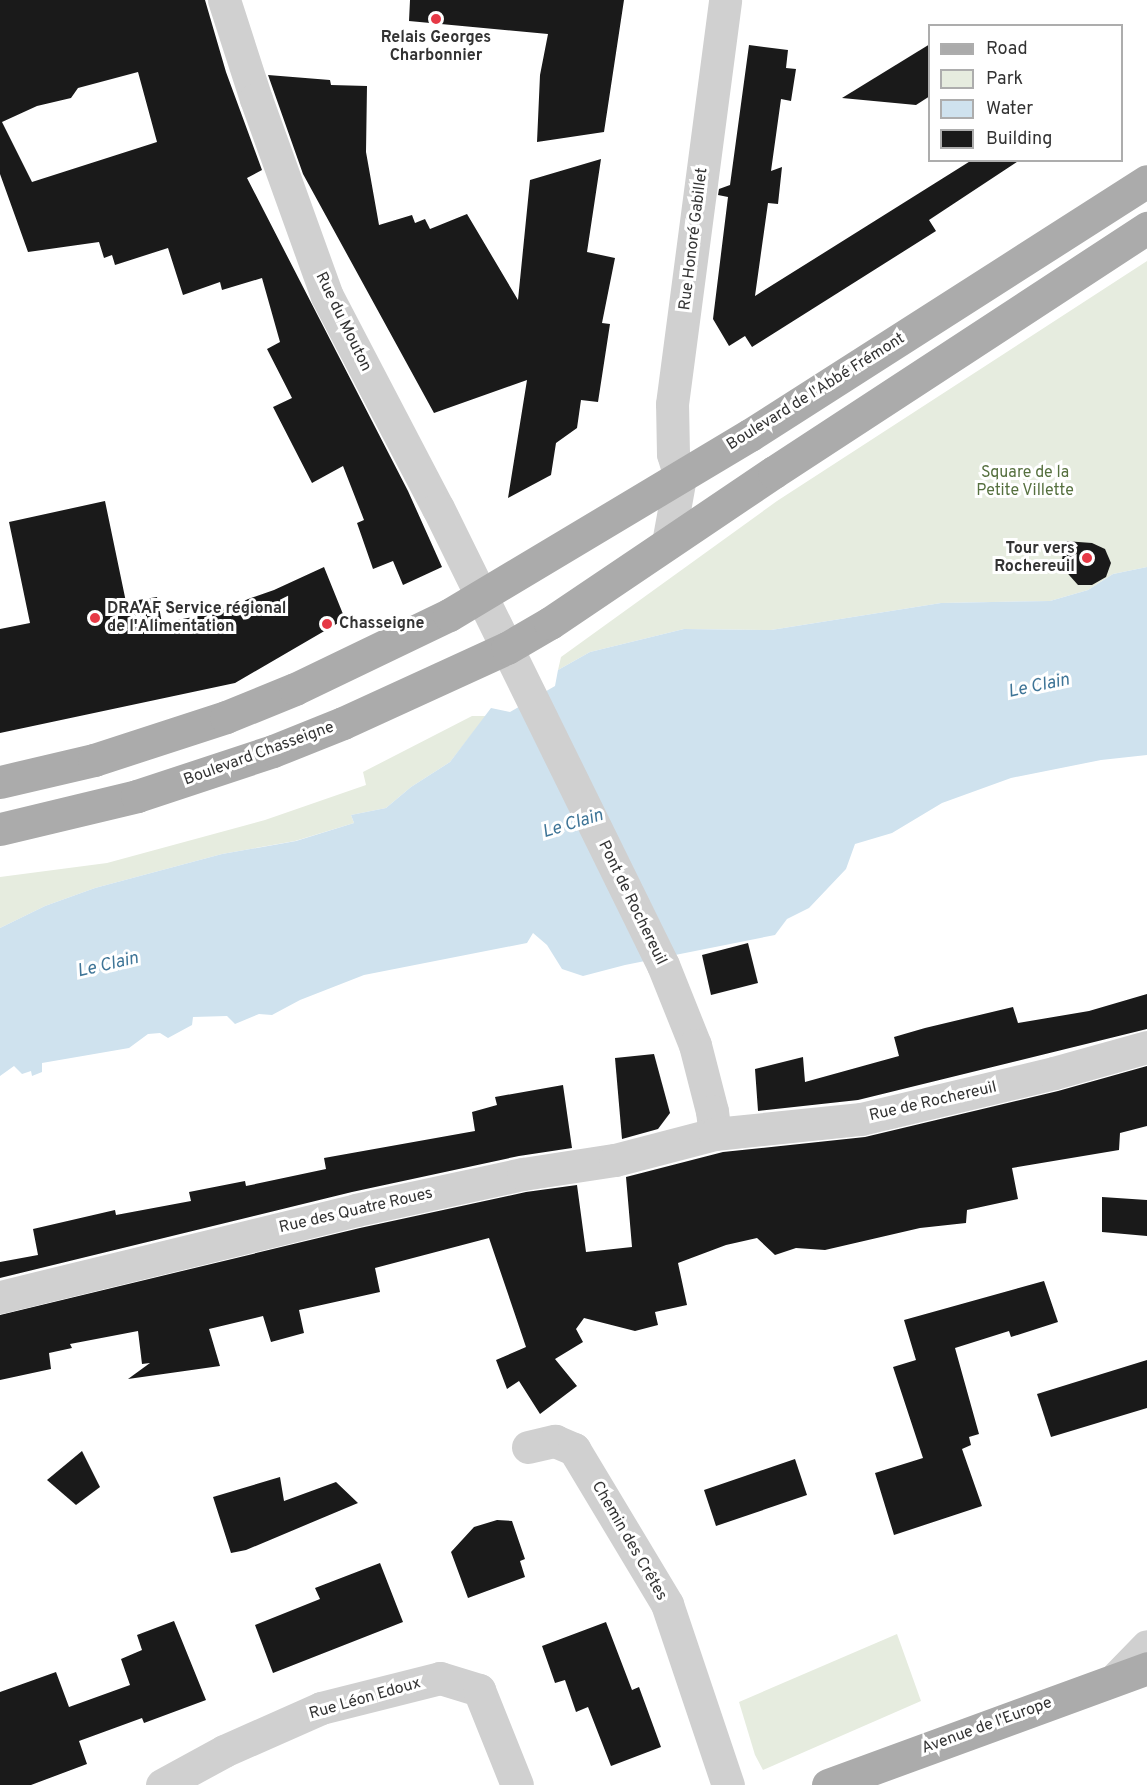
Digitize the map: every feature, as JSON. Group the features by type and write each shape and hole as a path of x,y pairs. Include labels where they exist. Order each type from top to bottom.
{"main road":[{"name":"Boulevard de l'Abbé Frémont","path":"482,597 680,477 1147,181"},
{"path":"507,648 550,623 717,510 1147,228"},
{"path":"0,782 93,759 226,717 370,655 482,597"},
{"name":"Boulevard Chasseigne","path":"0,829 137,796 250,759 343,723 507,648"},
{"name":"Avenue de l'Europe","path":"828,1785 1132,1673"}],"street":[{"name":"Rue du Mouton","path":"224,0 256,99 327,296 507,648"},
{"name":"Rue Honoré Gabillet","path":"680,477 673,454 672,404 724,0"},
{"path":"680,477 717,510"},
{"path":"668,543 680,477"},
{"name":"Pont de Rochereuil","path":"507,648 663,965 695,1045 712,1111 715,1134"},
{"name":"Rue de Rochereuil","path":"715,1134 861,1119 1054,1073 1147,1047"},
{"name":"Rue des Quatre Roues","path":"0,1297 356,1210 523,1174 615,1160 715,1134"},
{"name":"Chemin des Crêtes","path":"528,1447 555,1441 574,1449 667,1604 728,1785"},
{"path":"1132,1673 1147,1646"},
{"name":"Rue Léon Edoux","path":"162,1785 224,1751 321,1708 440,1678 479,1690 517,1785"}],"green space":[{"name":"Square de la Petite Villette","path":"1147,261 1147,567 1113,574 1088,590 1050,601 941,603 771,630 684,629 590,652 558,670 561,657 777,501"},
{"path":"472,716 486,716 450,762 411,787 386,808 351,815 354,823 295,841 222,854 95,888 45,906 0,928 0,877 107,863 265,820 366,785 363,772"},
{"path":"897,1634 921,1701 763,1770 755,1755 739,1702"}],"water":[{"name":"Le Clain","path":"1147,567 1147,755 1101,760 1011,778 942,803 892,833 855,844 846,869 809,908 787,919 775,935 625,965 583,976 562,969 547,945 533,933 527,943 364,975 300,1000 272,1015 259,1014 235,1024 227,1016 193,1017 192,1025 168,1038 160,1033 148,1034 129,1048 42,1063 42,1072 32,1076 31,1071 22,1074 14,1066 0,1076 0,928 45,906 95,888 222,854 296,841 354,823 351,815 386,808 411,787 450,762 491,708 510,712 555,686 558,670 590,652 684,629 771,630 941,603 1050,601 1088,590 1113,574"}],"building":[{"path":"0,0 205,0 226,72 262,170 247,178 408,491 442,567 403,585 393,561 373,569 357,523 364,520 343,466 312,483 273,407 292,398 267,349 280,342 262,278 222,290 220,282 183,295 168,248 115,265 112,255 104,258 99,242 28,252 0,174","holes":["138,72 157,142 32,182 2,122 37,106 71,98 78,88"]},
{"path":"410,0 624,0 604,132 537,142 540,75 548,34 409,21"},
{"path":"749,45 788,50 786,68 796,69 791,101 781,99 771,171 782,167 778,204 768,203 755,296 969,162 1017,162 929,220 936,231 752,347 745,336 729,346 713,319 728,197 718,195 719,189 730,185"},
{"path":"928,45 928,97 916,105 842,98"},
{"path":"268,75 330,80 331,85 367,86 366,152 379,225 412,215 415,223 425,219 430,229 467,214 518,300 530,180 601,159 587,252 615,258 602,323 610,324 598,402 581,400 577,428 556,443 551,475 508,498 527,380 434,413 303,174"},
{"name":"DRAAF Service régional de l'Alimentation","path":"105,501 126,602 157,597 162,623 203,615 274,590 324,567 345,619 235,683 0,733 0,629 30,623 9,522"},
{"name":"Tour vers Rochereuil","path":"1065,541 1092,543 1105,549 1111,563 1106,577 1092,585 1078,585 1061,566"},
{"path":"748,943 758,983 711,995 702,955"},
{"path":"1147,994 1147,1029 858,1100 758,1111 755,1069 803,1057 805,1082 899,1056 894,1037 925,1028 1013,1007 1018,1023 1089,1011"},
{"path":"654,1054 670,1113 658,1129 622,1139 615,1058"},
{"path":"1147,1066 1147,1126 1120,1133 1119,1150 1012,1168 1018,1199 967,1210 966,1223 920,1228 825,1250 796,1248 775,1255 757,1238 726,1245 678,1263 687,1305 655,1312 658,1325 635,1331 584,1318 576,1329 583,1342 555,1359 577,1386 540,1414 519,1381 507,1389 496,1360 526,1347 489,1238 375,1268 380,1292 299,1310 304,1333 271,1342 263,1316 209,1329 220,1366 128,1379 150,1363 142,1364 138,1331 70,1344 72,1348 49,1353 51,1369 0,1380 0,1315 360,1228 526,1192 577,1185 586,1252 632,1247 626,1177 723,1152 865,1137 1058,1091"},
{"path":"563,1085 572,1148 519,1156 352,1192 0,1278 0,1262 38,1255 33,1229 115,1210 116,1215 191,1201 189,1192 245,1181 246,1186 326,1169 324,1158 475,1131 472,1112 497,1105 495,1097"},
{"path":"1102,1197 1147,1200 1147,1236 1102,1232"},
{"path":"1044,1281 1058,1322 1011,1337 1009,1331 955,1348 979,1434 969,1437 971,1445 962,1449 982,1506 894,1535 875,1473 923,1458 893,1367 916,1360 904,1320"},
{"path":"1147,1360 1147,1408 1051,1437 1037,1394"},
{"path":"82,1451 100,1487 76,1505 47,1480"},
{"path":"795,1459 807,1495 716,1526 704,1490"},
{"path":"280,1477 284,1501 336,1482 358,1503 246,1550 231,1553 213,1497"},
{"path":"497,1520 512,1521 525,1559 520,1561 525,1577 468,1598 451,1552 474,1527"},
{"path":"380,1563 403,1622 273,1673 255,1625 320,1599 315,1588"},
{"path":"174,1621 206,1700 144,1723 142,1718 79,1741 87,1764 31,1785 0,1785 0,1692 56,1672 69,1707 130,1685 121,1659 142,1650 137,1635"},
{"path":"606,1622 632,1690 639,1687 661,1747 611,1766 588,1707 576,1712 565,1680 555,1683 542,1646"}],"place":[{"name":"Relais Georges Charbonnier","path":"436,19"},
{"name":"Tour vers Rochereuil","path":"1087,558"},
{"name":"DRAAF Service régional de l'Alimentation","path":"95,618"},
{"name":"Chasseigne","path":"327,624"}]}
